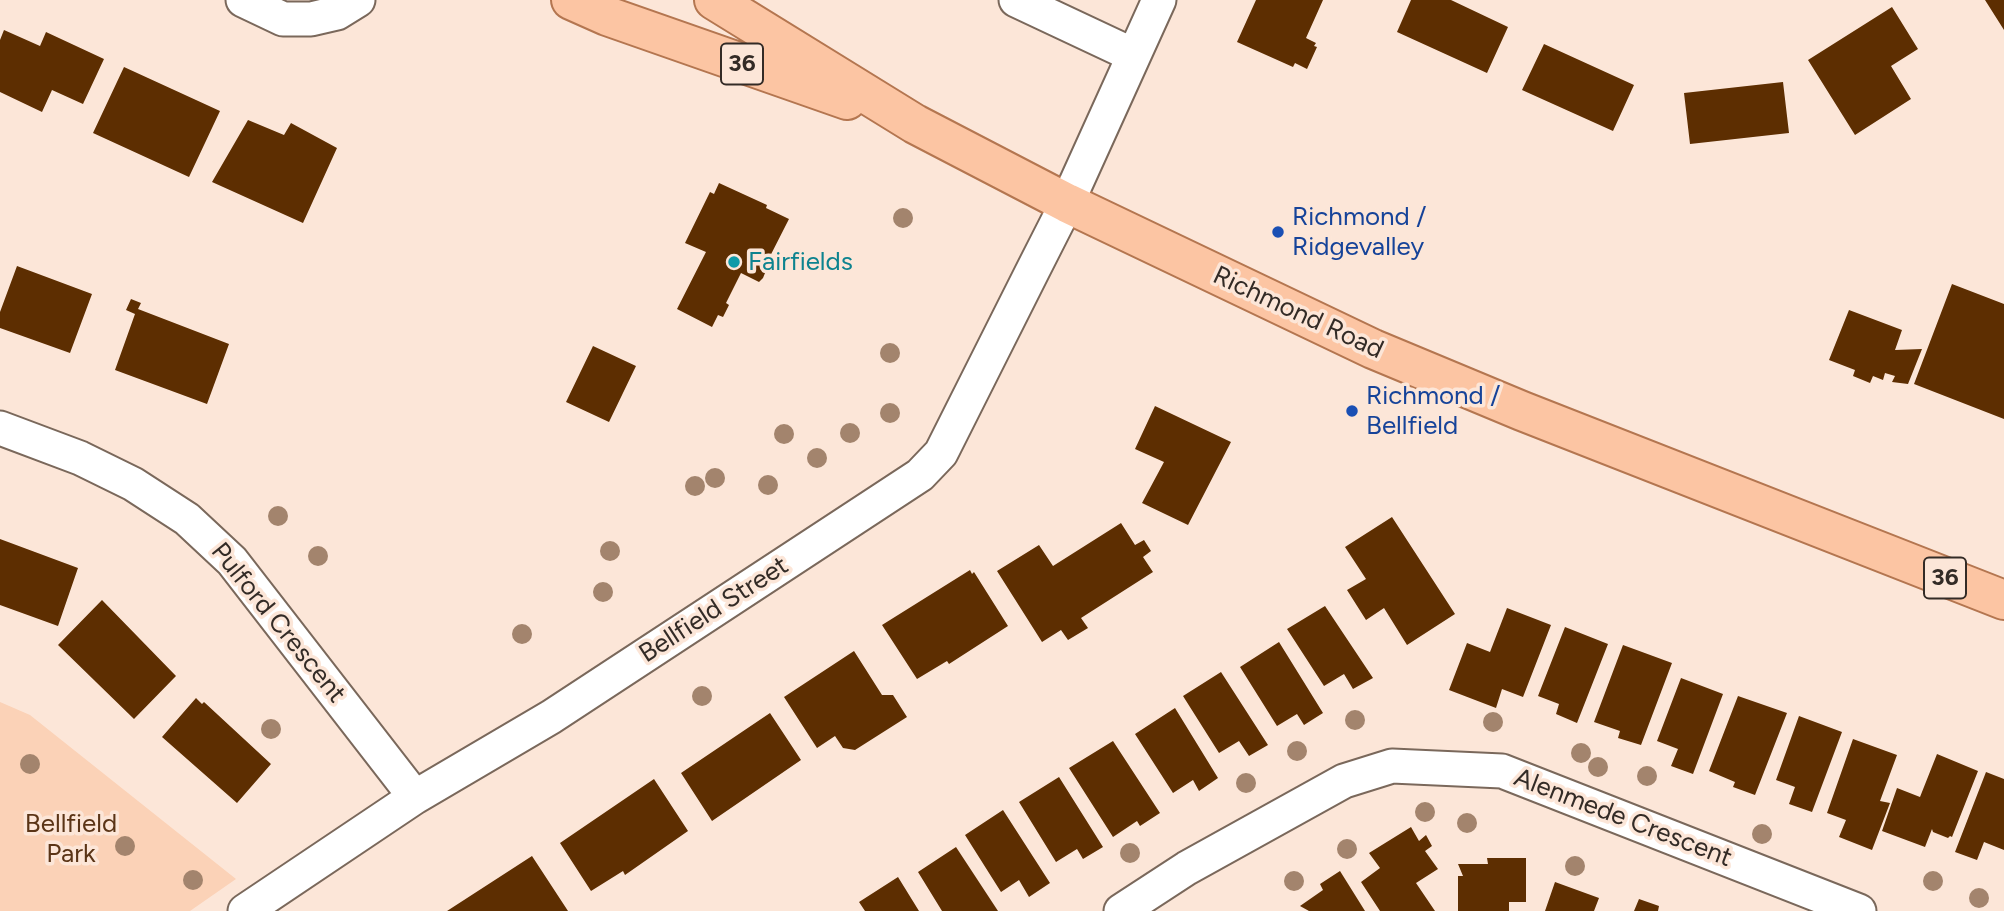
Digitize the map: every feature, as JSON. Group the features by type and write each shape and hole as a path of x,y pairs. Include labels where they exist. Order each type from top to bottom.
{"main road":[{"name":"Richmond Road","path":"570,0 607,16 915,124"},
{"name":"Richmond Road","path":"714,0 915,124 1067,203 1373,349 1610,446 2004,600"}],"street":[{"path":"243,0 283,19 312,19 337,13 358,0"},
{"path":"1016,0 1133,55"},
{"name":"Bellfield Street","path":"245,911 415,797 551,717 920,475 941,453 1067,203 1158,0"},
{"name":"Pulford Crescent","path":"0,428 80,458 133,484 187,519 232,561 415,797"},
{"name":"Alenmede Crescent","path":"1121,911 1187,868 1344,781 1392,766 1502,771 1859,911"}],"green space":[{"name":"Bellfield Park","path":"0,702 30,715 236,879 190,911 0,911"}],"building":[{"path":"1256,0 1323,0 1306,38 1316,43 1314,46 1317,47 1307,69 1295,63 1293,67 1237,42"},
{"path":"1411,0 1451,0 1508,27 1487,73 1397,32"},
{"path":"1985,0 2004,0 2004,30"},
{"path":"1892,7 1918,49 1891,66 1911,99 1855,135 1808,60"},
{"path":"4,30 40,46 46,32 104,59 83,104 52,90 42,112 0,92 0,40"},
{"path":"1544,44 1634,85 1613,131 1522,90"},
{"path":"124,67 220,111 189,177 93,133"},
{"path":"1783,82 1789,133 1690,144 1684,93"},
{"path":"248,120 284,135 291,123 337,148 303,223 212,182"},
{"name":"Fairfields","path":"719,183 767,205 766,208 789,219 762,272 765,273 763,278 759,282 741,273 726,303 729,305 723,317 718,315 712,327 677,309 706,252 685,243 710,192 714,194"},
{"path":"17,266 92,294 70,353 0,328 0,312"},
{"path":"1952,284 2004,304 2004,419 1914,384"},
{"path":"131,299 141,303 138,309 229,344 207,404 115,370 135,314 126,310"},
{"path":"1849,310 1902,330 1895,350 1922,349 1908,384 1892,382 1895,376 1885,373 1883,380 1873,376 1870,383 1853,376 1855,370 1829,360"},
{"path":"593,346 636,366 609,422 566,402"},
{"path":"1155,406 1231,442 1188,525 1142,503 1164,462 1135,449"},
{"path":"1392,517 1455,614 1407,645 1384,608 1366,620 1347,590 1366,579 1345,547"},
{"path":"1121,523 1135,545 1144,540 1151,551 1143,557 1153,572 1081,618 1088,628 1068,640 1061,630 1042,642 997,571 1039,545 1053,566"},
{"path":"0,539 78,568 58,626 0,605"},
{"path":"970,570 972,574 974,572 1008,626 949,664 947,661 917,679 882,625"},
{"path":"102,600 176,676 134,719 58,645"},
{"path":"1325,606 1373,678 1353,689 1344,674 1324,686 1287,629"},
{"path":"1507,608 1551,625 1523,697 1502,689 1496,708 1449,690 1467,643 1490,652"},
{"path":"1565,627 1608,644 1577,723 1556,714 1559,704 1538,696"},
{"path":"1279,642 1323,713 1304,725 1297,714 1277,726 1240,667"},
{"path":"1623,645 1672,663 1641,745 1618,738 1620,731 1594,722"},
{"path":"854,651 882,695 893,695 907,717 855,750 843,748 835,736 817,748 784,697"},
{"path":"1221,672 1268,745 1249,756 1239,741 1219,753 1183,696"},
{"path":"1681,678 1723,694 1693,774 1671,766 1678,749 1657,741"},
{"path":"1738,696 1787,713 1755,795 1733,787 1735,782 1709,771"},
{"path":"196,698 202,704 204,702 271,764 237,803 162,737"},
{"path":"1175,708 1218,778 1199,791 1193,780 1173,793 1135,734"},
{"path":"770,713 801,760 712,821 681,773"},
{"path":"1799,716 1842,732 1812,812 1789,804 1795,787 1776,780"},
{"path":"1853,739 1897,755 1880,801 1890,803 1872,850 1839,837 1846,820 1827,813"},
{"path":"1113,741 1160,813 1140,826 1137,821 1113,837 1069,768"},
{"path":"1937,754 1978,771 1952,837 1933,832 1932,829 1925,847 1882,831 1897,788 1920,797"},
{"path":"1986,772 2004,779 2004,850 1984,842 1977,860 1955,852"},
{"path":"1059,777 1103,847 1083,859 1077,849 1056,862 1019,802"},
{"path":"654,779 688,831 625,875 623,871 591,891 560,843"},
{"path":"1003,810 1050,883 1029,897 1019,880 1001,892 965,835"},
{"path":"1411,827 1419,841 1426,835 1432,846 1425,851 1438,869 1416,883 1435,911 1380,911 1361,882 1380,868 1369,853"},
{"path":"956,847 998,911 942,911 918,872"},
{"path":"532,856 568,911 447,911"},
{"path":"1487,858 1526,858 1526,902 1509,902 1509,911 1458,911 1458,876 1463,876 1458,864 1488,864"},
{"path":"1340,871 1365,911 1309,911 1300,906 1323,890 1320,884"},
{"path":"898,877 919,911 865,911 859,902"},
{"path":"1555,882 1599,898 1594,911 1545,911"},
{"path":"1639,899 1659,906 1658,911 1634,911"}],"place":[{"name":"Richmond / Ridgevalley","path":"1278,232"},
{"name":"Fairfields","path":"734,262"},
{"name":"Richmond / Bellfield","path":"1352,411"}]}
